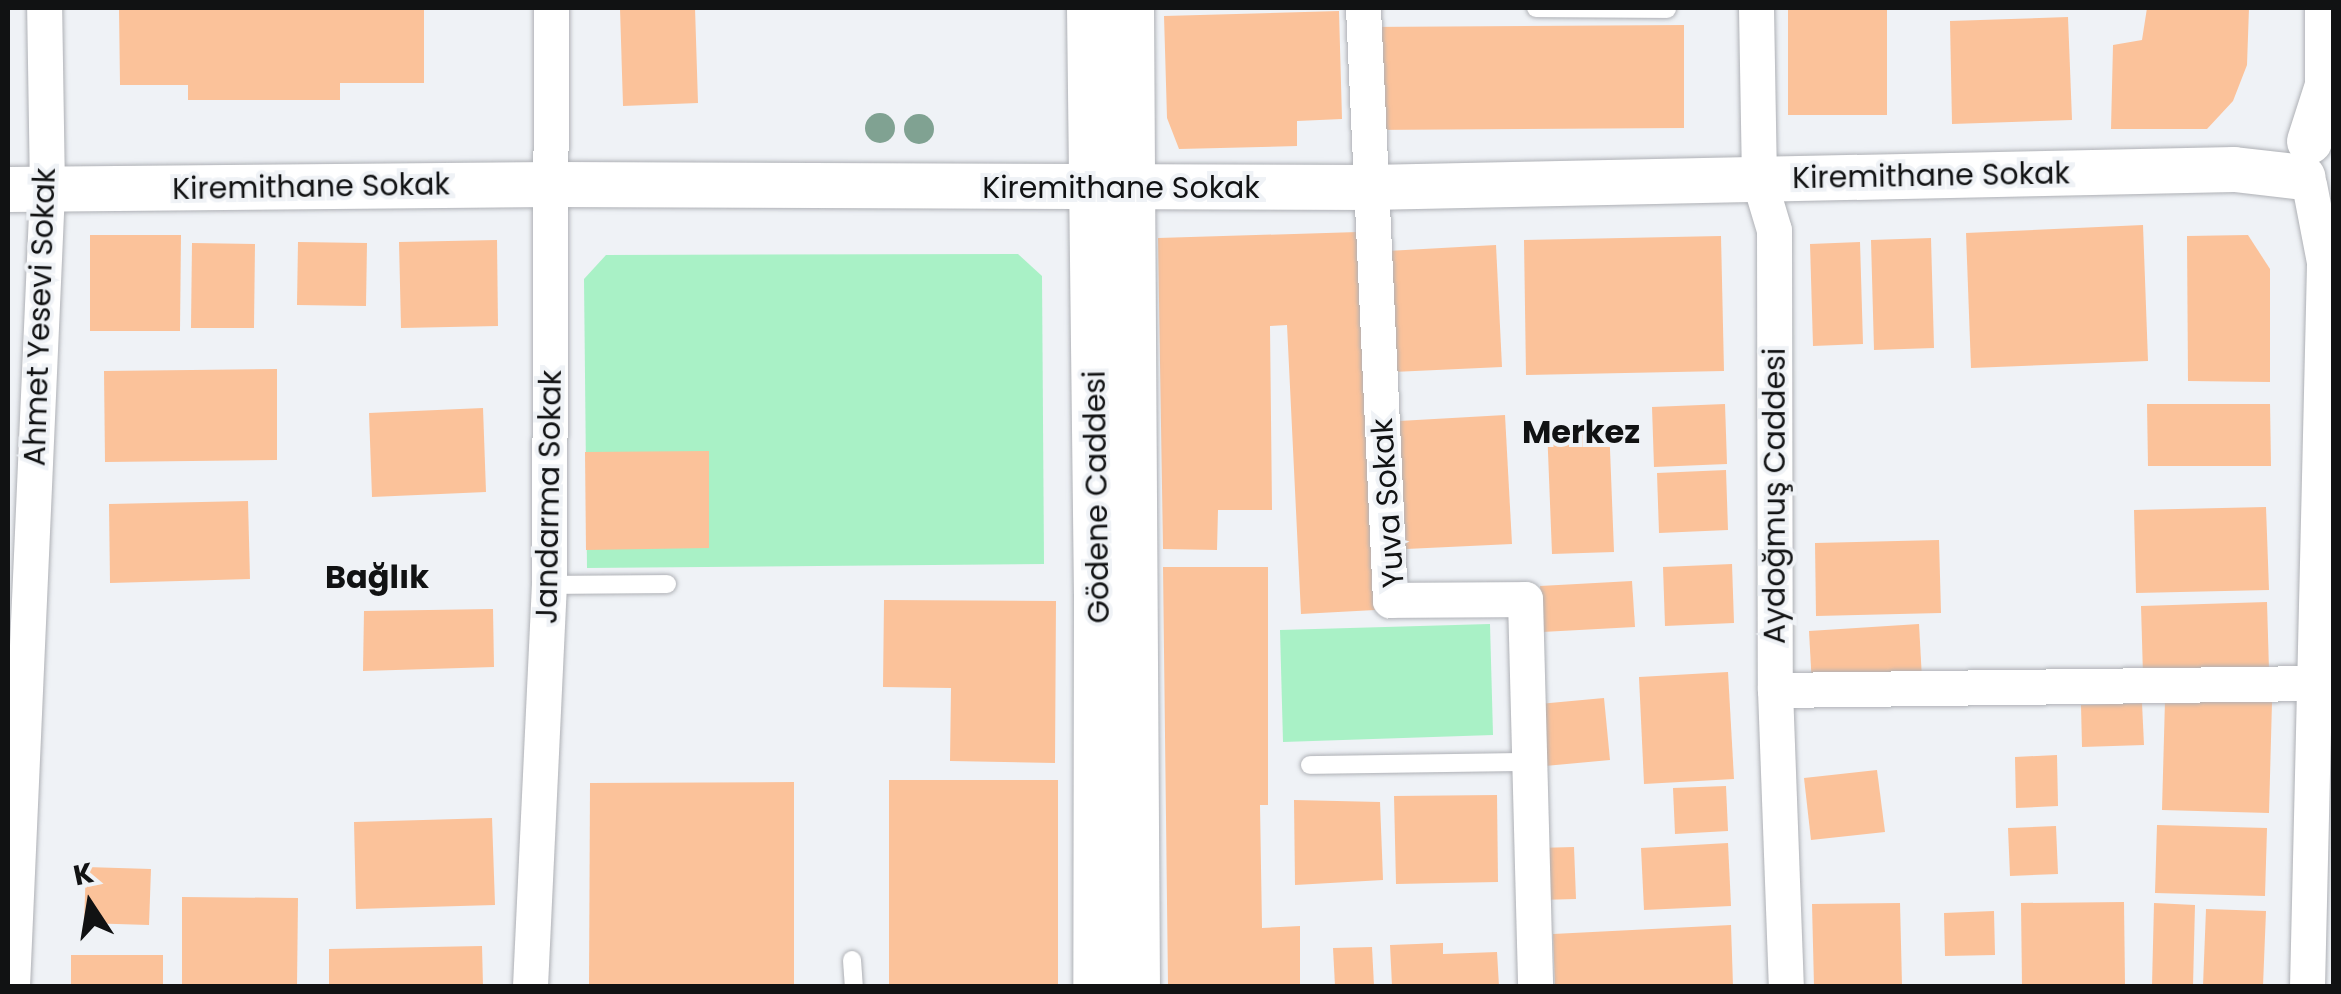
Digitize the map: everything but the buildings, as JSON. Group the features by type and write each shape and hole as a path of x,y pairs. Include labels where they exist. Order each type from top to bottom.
{"main road":[{"name":"Gödene Caddesi","path":"1092,8 1111,189 1134,986"},
{"name":"Gödene Caddesi","path":"1098,986 1099,594 1111,189 1128,8"}],"street":[{"name":"Ahmet Yesevi Sokak","path":"12,986 27,190 44,8"},
{"name":"Jandarma Sokak","path":"530,986 549,585 551,8"},
{"path":"1363,8 1369,187"},
{"name":"Aydoğmuş Caddesi","path":"1756,8 1758,180 1774,230 1775,690 1786,986"},
{"path":"2307,986 2314,683 2325,579 2324,262 2315,163 2330,94 2327,8"},
{"name":"Kiremithane Sokak","path":"27,190 552,184 1369,187 2234,169 2315,163"},
{"name":"Yuva Sokak","path":"1369,187 1390,600 1526,599 1535,986"},
{"path":"2324,262 2334,228"},
{"path":"1775,690 2314,683"}],"lane":[{"path":"1536,8 1666,9"},
{"path":"549,585 667,584"},
{"path":"1310,765 1529,762"},
{"path":"852,960 854,986"}],"green space":[{"path":"1018,254 1042,276 1044,564 587,568 584,279 606,255"},
{"path":"1490,624 1493,735 1283,742 1280,630"}],"district":[{"name":"Merkez","path":"1581,432"},
{"name":"Bağlık","path":"377,577"}]}
